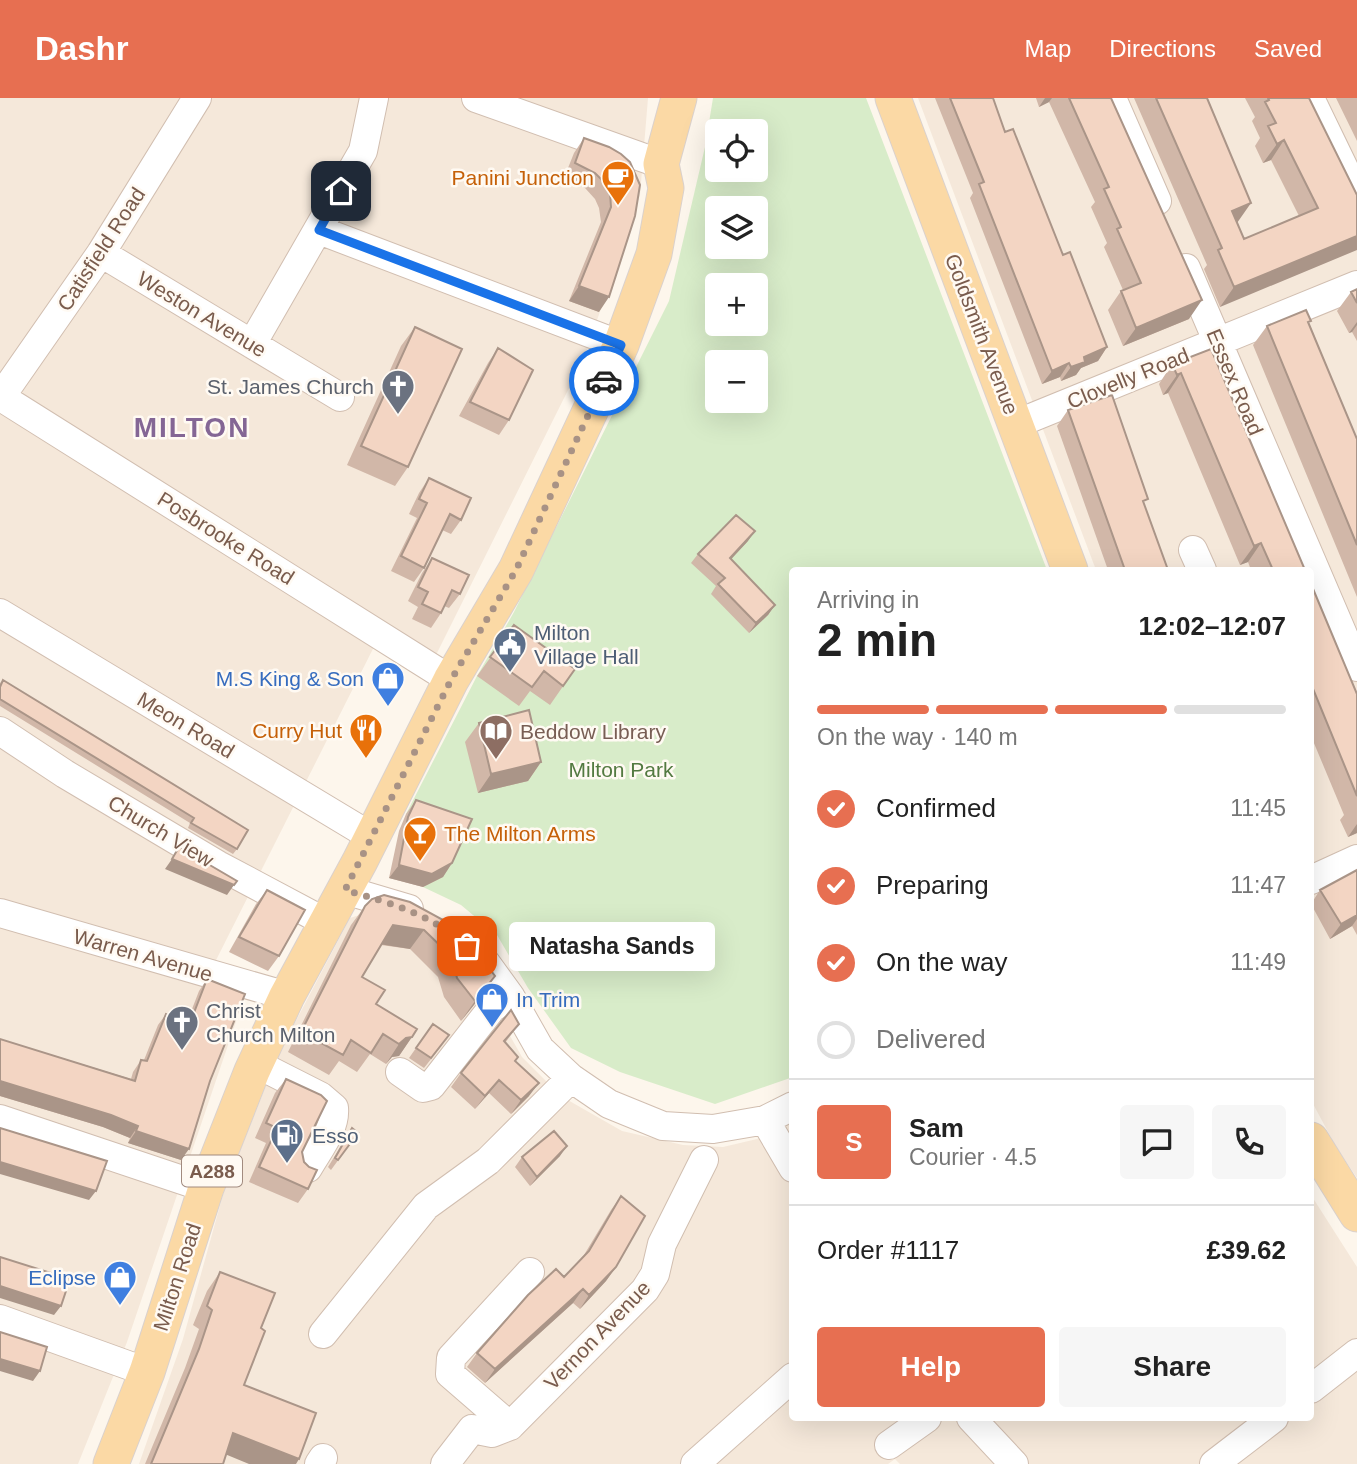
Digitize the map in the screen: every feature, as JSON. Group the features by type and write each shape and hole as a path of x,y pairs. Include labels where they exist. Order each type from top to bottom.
{"main road":[{"name":"Milton Road","path":"111,1464 147,1372 206,1188 256,1063 287,996 345,890 451,680 516,570 621,345 654,254 666,188 661,164 679,98"},
{"name":"Goldsmith Avenue","path":"892,98 1069,567"},
{"path":"1314,1145 1357,1213"}],"street":[{"name":"Catisfield Road","path":"0,397 100,253 197,98"},
{"path":"252,344 363,151 374,98"},
{"path":"476,98 661,164"},
{"name":"Essex Road","path":"1112,98 1357,667"},
{"path":"1310,98 1357,195"},
{"path":"319,230 621,345"},
{"name":"Weston Avenue","path":"100,253 340,397"},
{"name":"Clovelly Road","path":"1016,424 1357,285"},
{"name":"Posbrooke Road","path":"0,397 451,680"},
{"name":"Meon Road","path":"0,613 372,837"},
{"name":"Church View","path":"0,731 65,774 218,865 327,923"},
{"path":"1314,879 1357,859"},
{"path":"345,890 403,906 448,930 486,963 510,996 540,1049 571,1078 609,1104 663,1126 713,1129 765,1121 789,1109"},
{"name":"Warren Avenue","path":"0,913 287,996"},
{"path":"400,1072 423,1088 431,1086 492,1008 510,996"},
{"path":"256,1063 320,1096 334,1108 335,1117 330,1131 308,1168"},
{"path":"323,1334 426,1206 488,1161 571,1078"},
{"path":"0,1119 206,1188"},
{"path":"765,1121 789,1161"},
{"name":"Vernon Avenue","path":"510,1426 645,1290 655,1274 662,1244 704,1160"},
{"path":"446,1464 472,1429 492,1433 510,1426 450,1374 451,1358 530,1272"},
{"path":"0,1319 147,1372"},
{"path":"1314,1387 1357,1353"},
{"path":"695,1464 789,1381"},
{"path":"889,1445 923,1421"},
{"path":"974,1421 1014,1464"},
{"path":"1214,1464 1270,1421"}],"shaded area":[{"path":"0,98 648,98 640,195 584,358 435,657 386,623 204,984 242,1004 127,1342 78,1464 0,1464"},
{"path":"918,98 1357,98 1357,1178 1314,1106 1314,567 1095,567"},
{"path":"378,909 459,962 496,1011 522,1057 566,1099 622,1131 683,1145 723,1147 757,1139 789,1123 789,1421 1314,1421 1314,1200 1357,1267 1357,1464 900,1464 895,1459 888,1464 139,1464 183,1339 224,1191 279,1053 350,918"}],"green space":[{"name":"Milton Park","path":"713,98 866,98 1046,567 789,567 789,1078 715,1104 620,1072 571,1048 528,988 497,935 461,905 423,887 463,832 406,814 477,676 514,612 669,301 705,147 705,182 768,182 768,119 710,119"}],"building":[{"path":"950,98 993,98 1005,132 1013,129 1063,255 1070,252 1107,347 1084,357 1085,362 1071,367 1069,363 1052,371 979,184 984,182"},
{"path":"1069,98 1111,98 1202,300 1136,328 1121,291 1141,283 1117,229 1121,227 1104,189 1109,187"},
{"path":"1156,98 1207,98 1251,203 1232,211 1244,239 1318,208 1284,140 1277,144 1268,126 1276,123 1265,102 1268,98 1309,98 1357,195 1357,236 1234,287 1218,250 1222,248"},
{"path":"584,138 621,154 630,162 640,185 635,216 609,297 579,286 611,207 606,184 595,173 575,163"},
{"path":"1357,289 1357,303 1351,292"},
{"path":"1306,310 1311,321 1308,322 1357,439 1357,545 1267,326"},
{"name":"St. James Church","path":"415,327 462,349 408,467 361,446"},
{"path":"498,348 533,370 509,420 470,402"},
{"path":"1211,349 1304,567 1272,567 1261,543 1254,546 1181,373 1177,375 1172,364"},
{"path":"1112,395 1148,499 1143,501 1167,567 1124,567 1068,410"},
{"path":"429,478 471,498 461,520 450,514 424,568 401,556 427,503 419,499"},
{"path":"736,515 755,531 730,558 775,605 756,623 718,584 725,578 698,554"},
{"path":"432,558 469,575 460,594 452,590 441,613 422,604 428,592 418,587"},
{"path":"1314,591 1357,694 1357,796 1314,691"},
{"path":"514,625 575,669 563,686 544,671 532,687 490,657"},
{"path":"3,680 248,830 237,849 191,823 194,818 0,699"},
{"path":"529,710 541,762 491,774 479,723"},
{"path":"416,800 472,819 452,863 432,874 399,865 408,817"},
{"path":"179,847 237,881 234,885 172,859"},
{"path":"1357,870 1357,915 1341,924 1320,890"},
{"path":"267,890 305,910 279,956 239,937"},
{"path":"384,895 410,902 445,921 470,943 495,976 475,1001 457,978 452,957 424,930 393,925 362,977 385,990 376,1004 417,1029 412,1037 399,1044 383,1034 371,1053 351,1040 343,1055 301,1032 365,906 372,899"},
{"path":"207,979 245,994 210,1081 189,1149 136,1131 138,1126 111,1115 0,1081 0,1039 135,1081 141,1060 147,1061 166,1014 190,1023"},
{"path":"511,1010 519,1024 504,1041 518,1057 515,1061 539,1083 521,1100 499,1080 485,1096 461,1073"},
{"path":"433,1024 449,1035 431,1058 416,1048"},
{"path":"286,1079 321,1095 327,1101 302,1152 304,1162 317,1170 308,1189 259,1167 277,1128 266,1123"},
{"path":"0,1128 107,1161 96,1191 0,1162"},
{"path":"352,1128 358,1133 338,1160 335,1158"},
{"path":"554,1131 567,1146 537,1177 522,1157"},
{"path":"621,1196 645,1216 616,1267 589,1295 583,1289 495,1369 477,1353 528,1295 556,1269 564,1277 589,1251"},
{"path":"0,1257 70,1279 61,1306 0,1286"},
{"path":"220,1272 275,1293 261,1328 265,1331 244,1385 316,1413 299,1459 233,1433 223,1464 151,1464 199,1349 212,1310 207,1306"},
{"path":"0,1332 47,1347 40,1371 0,1359"}],"way so far":[{"path":"467,946 448,930 403,906 345,890 451,680 516,570 604,381"}],"place":[{"name":"Panini Junction","path":"618,207"},
{"name":"St. James Church","path":"398,416"},
{"name":"Milton Village Hall","path":"510,674"},
{"name":"M.S King & Son","path":"388,708"},
{"name":"Curry Hut","path":"366,760"},
{"name":"Beddow Library","path":"496,761"},
{"name":"The Milton Arms","path":"420,863"},
{"name":"Natasha Sands","path":"467,946"},
{"name":"In Trim","path":"492,1029"},
{"name":"Christ Church Milton","path":"182,1052"},
{"name":"Esso","path":"287,1165"},
{"name":"Eclipse","path":"120,1307"}],"district":[{"name":"MILTON","path":"192,427"}],"route":[{"path":"341,191 319,230 621,345 604,381"}]}
